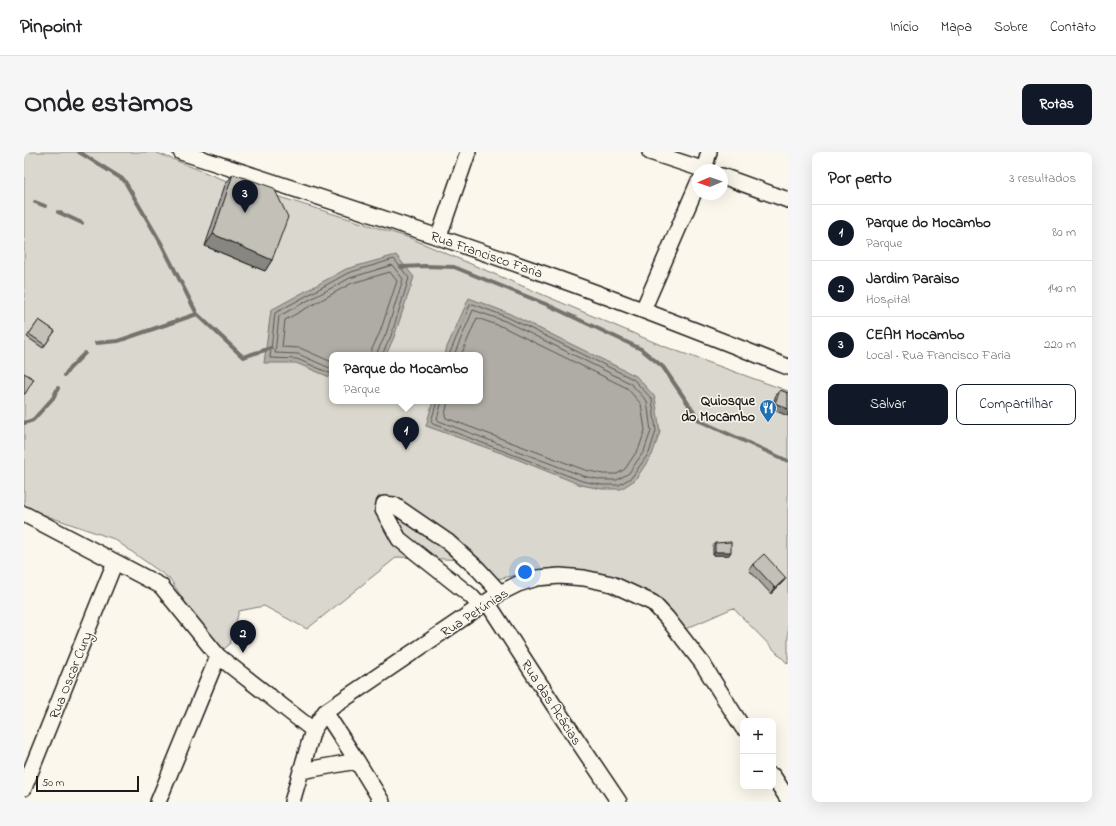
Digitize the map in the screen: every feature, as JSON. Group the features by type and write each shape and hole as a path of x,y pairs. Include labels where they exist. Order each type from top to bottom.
{"street":[{"name":"Rua Francisco Faria","path":"181,152 439,236 643,310 788,367"},
{"path":"439,236 468,152"},
{"path":"650,152 692,166"},
{"path":"706,164 709,152"},
{"path":"728,178 788,200"},
{"path":"643,310 692,197"},
{"name":"Rua das Acácias","path":"500,593 478,569 448,542 394,505 384,504 383,510 399,539 471,596 484,604 619,802"},
{"path":"24,514 161,586 218,656 313,730"},
{"name":"Rua Oscar Cury","path":"24,788 115,562"},
{"name":"Rua Petúnias","path":"292,802 313,730 325,712 500,593 518,584 537,578 566,576 612,584 653,604 667,618 702,663 740,723"},
{"path":"158,802 218,656"},
{"path":"325,712 382,802"},
{"path":"301,771 357,761"},
{"path":"776,781 788,799"}],"shaded area":[{"path":"24,152 155,152 219,178 410,238 663,346 788,391 788,664 733,608 683,630 655,594 604,574 553,568 497,579 467,560 397,557 307,629 264,606 239,611 230,644 224,649 210,641 170,579 114,539 24,508"}],"water":[{"path":"396,255 414,277 394,337 387,352 329,352 329,377 296,363 264,363 271,310 346,269"},
{"path":"469,298 508,313 636,376 655,397 660,432 652,455 635,480 621,489 602,489 581,485 504,454 426,426 432,404 483,404 483,352 446,352"}],"building":[{"path":"233,174 274,188 288,217 272,260 213,234"},
{"path":"39,320 55,331 45,345 29,334"},
{"path":"24,373 34,379 25,394 24,394"},
{"path":"780,390 788,393 788,409 775,403"},
{"path":"731,542 731,552 715,552 715,543"},
{"path":"764,554 786,578 775,588 753,564"}],"waterway":[{"path":"79,152 124,180 161,243 197,314 243,357 271,348"},
{"path":"35,202 45,206"},
{"path":"58,212 82,223"},
{"path":"401,267 454,267 548,305 641,349 663,367 700,421 788,461"},
{"path":"96,343 118,341 197,314"},
{"path":"65,375 85,353"},
{"path":"24,423 33,420 53,398 58,388"}],"place":[{"name":"CEAM Mocambo","path":"245,213"},
{"name":"Quiosque do Mocambo","path":"768,423"},
{"name":"Parque do Mocambo","path":"406,450"},
{"name":"Jardim Paraiso","path":"243,653"}]}
